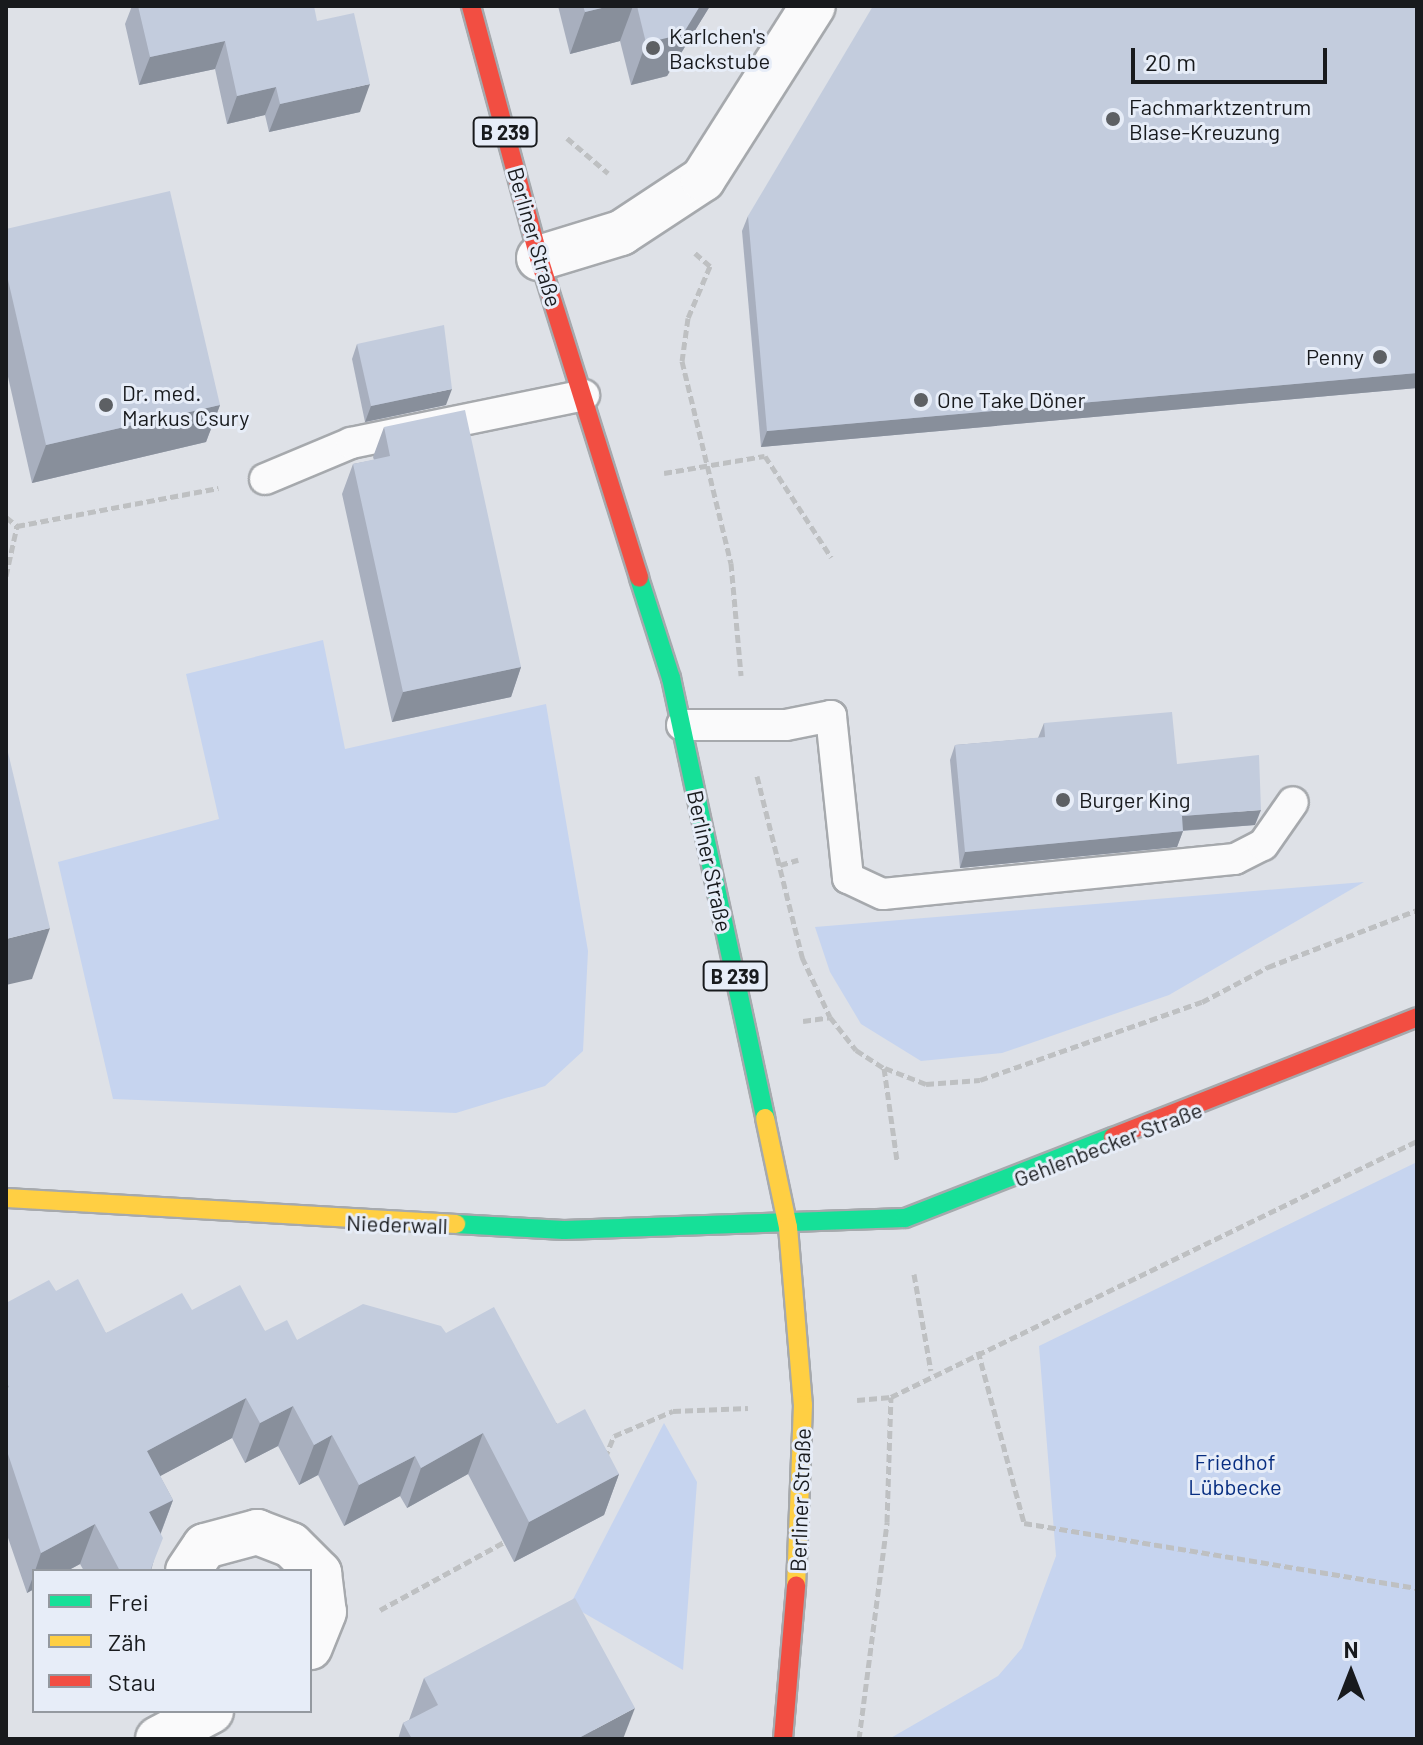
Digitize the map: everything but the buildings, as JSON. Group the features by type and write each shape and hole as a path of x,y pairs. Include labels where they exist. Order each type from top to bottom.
{"main road":[{"name":"Berliner Straße","path":"471,6 539,258 584,395 682,725 788,1227 803,1405 802,1517 783,1739"},
{"name":"Gehlenbecker Straße","path":"788,1227 905,1218 1417,1017"},
{"name":"Niederwall","path":"6,1198 533,1229 788,1227"}],"street":[{"path":"539,258 621,233 703,179 813,6"},
{"path":"189,1569 205,1546 257,1532 291,1545 319,1573 324,1612 312,1642"},
{"path":"151,1739 157,1713"},
{"path":"158,1739 207,1713"}],"lane":[{"path":"265,479 351,443 584,395"},
{"path":"682,725 744,725 831,716 842,855 848,878 883,894 1235,859 1263,845 1293,802"}],"path":[{"path":"558,132 710,266 688,318 682,361 731,563 744,725 802,957 830,1017 856,1050 884,1068 926,1084 980,1080 1202,1002 1268,967 1417,910"},
{"path":"714,463 765,456 831,557"},
{"path":"17,526 265,479"},
{"path":"6,517 17,526"},
{"path":"6,576 17,526"},
{"path":"884,1068 931,1371"},
{"path":"603,1463 614,1436 673,1411 891,1397 931,1371 1417,1141"},
{"path":"978,1351 1024,1523 1417,1588"},
{"path":"859,1739 887,1522 891,1397"},
{"path":"373,1615 504,1542"}],"green space":[{"path":"323,640 345,749 546,704 588,951 583,1051 545,1086 456,1113 113,1099 58,862 219,819 186,674"},
{"path":"1364,882 1169,995 1002,1053 921,1061 861,1024 830,972 815,927"},
{"name":"Friedhof Lübbecke","path":"1417,1162 1417,1739 889,1739 998,1676 1022,1648 1056,1556 1039,1346"},
{"path":"664,1423 697,1482 683,1670 570,1605"}],"traffic: fast":[{"path":"639,578 671,678 765,1118"},
{"path":"456,1224 564,1230 905,1218 1113,1137"}],"traffic: slow":[{"path":"765,1118 788,1227 803,1405 796,1586"},
{"path":"6,1198 456,1224"}],"traffic: jam":[{"path":"471,6 539,258 639,578"},
{"path":"1113,1137 1417,1017"},
{"path":"783,1739 796,1586"}],"place":[{"name":"Karlchen's Backstube","path":"653,48"},
{"name":"Fachmarktzentrum Blase-Kreuzung","path":"1113,119"},
{"name":"Penny","path":"1380,357"},
{"name":"One Take Döner","path":"921,400"},
{"name":"Dr. med. Markus Csury","path":"106,405"},
{"name":"Burger King","path":"1063,800"}]}
